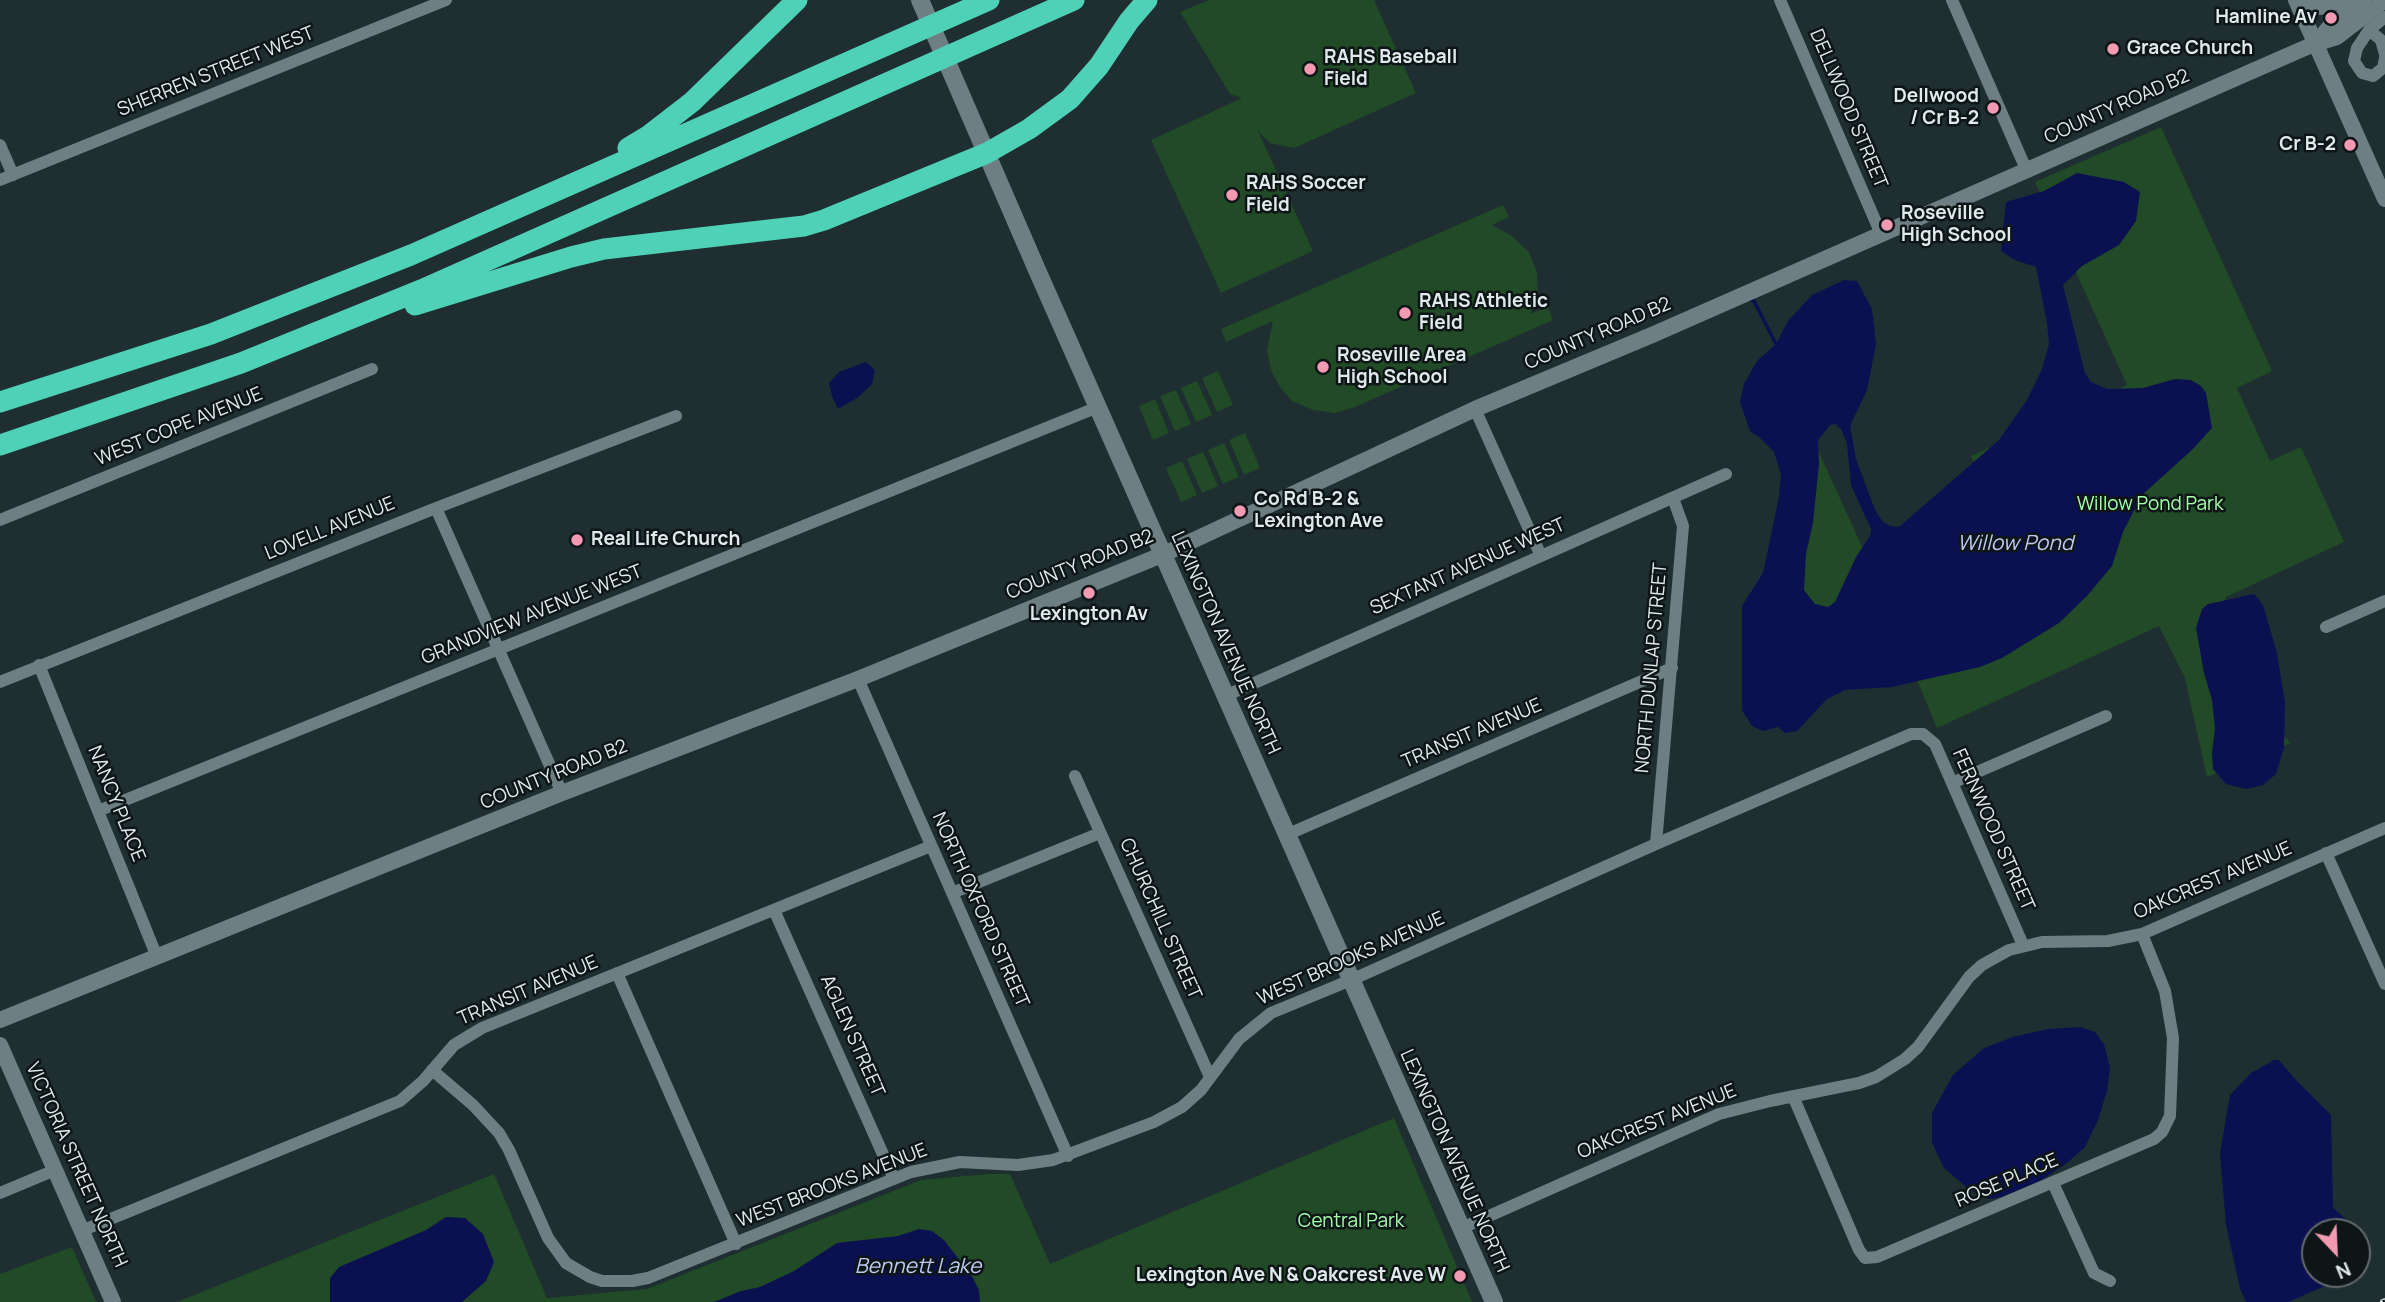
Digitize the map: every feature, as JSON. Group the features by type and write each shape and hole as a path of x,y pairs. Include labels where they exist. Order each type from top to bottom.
{"highway":[{"path":"510,212 616,155 677,115 797,0"},
{"path":"0,402 211,334 411,255 989,0"},
{"path":"0,445 241,363 421,290 1073,0"},
{"path":"286,345 604,249 780,230 824,220 987,153 1029,129 1070,99 1099,66 1129,21 1147,0"}],"main road":[{"name":"LEXINGTON AVENUE NORTH","path":"920,0 1494,1302"}],"street":[{"name":"SHERREN STREET WEST","path":"0,180 446,0"},
{"name":"DELLWOOD STREET","path":"1780,0 1881,234"},
{"path":"1952,0 2026,169"},
{"path":"2295,0 2383,190"},
{"path":"2308,0 2321,7 2342,0"},
{"name":"COUNTY ROAD B2","path":"2315,44 2330,26 2363,0"},
{"name":"COUNTY ROAD B2","path":"0,1020 562,793 858,679 1164,554 1475,409 2315,44 2337,37 2385,0"},
{"path":"2369,30 2381,40 2385,56 2383,68 2373,76 2362,73 2354,61 2357,48 2369,30 2385,17"},
{"path":"0,145 13,175"},
{"name":"WEST COPE AVENUE","path":"0,520 372,369"},
{"name":"GRANDVIEW AVENUE WEST","path":"98,811 1098,407"},
{"path":"1475,409 1541,556"},
{"name":"LOVELL AVENUE","path":"0,682 436,508 676,416"},
{"name":"SEXTANT AVENUE WEST","path":"1225,696 1726,474"},
{"name":"NORTH DUNLAP STREET","path":"1656,844 1683,526 1673,498"},
{"path":"436,508 562,793"},
{"path":"2326,627 2385,601"},
{"name":"NANCY PLACE","path":"39,665 157,957"},
{"name":"TRANSIT AVENUE","path":"1286,835 1672,668"},
{"name":"NORTH OXFORD STREET","path":"858,679 1068,1156"},
{"path":"1952,783 2106,716"},
{"name":"WEST BROOKS AVENUE","path":"432,1070 473,1104 499,1133 557,1253 578,1272 602,1281 648,1278 894,1179 946,1164 1018,1165 1068,1156 1171,1114 1201,1090 1239,1039 1260,1020 1282,1007 1351,980 1911,734 1923,734"},
{"name":"FERNWOOD STREET","path":"1923,734 1935,744 2023,945"},
{"name":"CHURCHILL STREET","path":"1075,776 1210,1077"},
{"name":"OAKCREST AVENUE","path":"1462,1228 1694,1124 1748,1106 1859,1083 1891,1069 1917,1047 1969,977 1994,957 2023,945 2042,942 2108,941 2141,934 2385,828"},
{"path":"952,893 1100,833"},
{"name":"TRANSIT AVENUE","path":"81,1231 385,1108 412,1092 466,1035 931,846"},
{"path":"2326,853 2385,984"},
{"name":"AGLEN STREET","path":"774,910 894,1179"},
{"name":"ROSE PLACE","path":"1793,1096 1859,1250 1865,1258 1877,1256 2154,1139 2162,1132 2170,1116 2173,1038 2165,991 2141,934"},
{"path":"617,973 736,1244"},
{"name":"VICTORIA STREET NORTH","path":"0,1045 113,1302"},
{"path":"0,1192 55,1170"},
{"path":"2053,1183 2094,1273 2110,1282"}],"green space":[{"path":"1209,0 1374,0 1416,93 1294,148 1270,143 1258,131 1313,251 1221,293 1151,140 1242,98 1230,94 1180,12"},
{"name":"Willow Pond Park","path":"2161,127 2272,371 2237,388 2270,461 2301,447 2344,542 2226,597 2222,626 2257,714 2291,743 2207,777 2185,678 2159,626 1937,728 1901,642 1791,688 1813,439 1869,562 1993,505 1971,456 2127,385 2035,182"},
{"name":"RAHS Athletic Field","path":"1503,205 1509,217 1492,225 1512,236 1529,252 1537,273 1538,296 1530,314 1548,307 1553,320 1355,407 1335,413 1313,410 1292,401 1280,387 1271,370 1267,350 1273,321 1226,342 1221,329"},
{"path":"1218,371 1233,405 1217,412 1202,378"},
{"path":"1197,381 1212,415 1196,422 1181,388"},
{"path":"1176,390 1191,424 1175,431 1160,396"},
{"path":"1155,399 1169,433 1153,440 1139,406"},
{"path":"1245,433 1260,468 1244,475 1229,440"},
{"path":"1224,443 1239,477 1223,484 1208,450"},
{"path":"1203,452 1218,486 1202,493 1187,459"},
{"path":"1182,461 1197,495 1181,502 1166,468"},
{"name":"Central Park","path":"1394,1118 1472,1302 177,1302 494,1174 547,1298 647,1289 921,1180 988,1174 1010,1174 1050,1264"},
{"path":"72,1247 96,1302 0,1302 0,1274"}],"water":[{"name":"Willow Pond","path":"2077,173 2124,182 2140,192 2136,221 2119,245 2082,266 2063,285 2085,373 2091,382 2107,389 2143,388 2175,379 2191,380 2206,393 2212,428 2142,495 2123,532 2112,566 2087,596 2059,623 2002,658 1980,667 1892,687 1845,690 1827,699 1797,731 1785,733 1778,727 1763,731 1752,726 1742,710 1742,606 1763,573 1779,497 1781,474 1774,452 1750,431 1740,402 1744,384 1757,361 1776,344 1788,321 1812,295 1844,280 1857,281 1872,309 1876,344 1867,390 1850,426 1856,459 1875,510 1882,521 1899,527 1999,440 2027,400 2042,369 2049,344 2036,267 2015,260 2001,251 2006,202 2044,191","holes":["1835,424 1841,429 1847,444 1851,485 1871,529 1870,536 1856,557 1835,602 1828,607 1815,604 1804,590 1806,554 1813,523 1819,464 1818,440 1830,425"]},
{"path":"866,362 875,370 872,384 857,398 838,409 829,383 839,372"},
{"path":"2254,594 2263,605 2277,653 2285,703 2284,748 2276,774 2263,785 2246,789 2226,784 2213,769 2215,728 2212,700 2196,628 2202,609 2208,604"},
{"path":"2080,1027 2095,1032 2104,1044 2110,1068 2107,1091 2098,1120 2085,1147 2040,1181 2001,1197 1988,1199 1966,1187 1944,1168 1932,1143 1932,1113 1953,1075 1984,1048 2013,1037 2048,1029"},
{"path":"2274,1060 2279,1060 2331,1115 2333,1208 2345,1218 2301,1218 2301,1288 2320,1288 2288,1302 2246,1302 2240,1288 2226,1225 2220,1153 2230,1095 2251,1073"},
{"path":"446,1217 465,1218 483,1234 494,1262 486,1281 462,1302 330,1302 330,1278 339,1267 426,1230"},
{"name":"Bennett Lake","path":"919,1229 932,1231 944,1240 973,1278 979,1290 980,1302 714,1302 760,1287 794,1271 837,1243 898,1236"}],"waterway":[{"path":"1748,299 1754,301 1776,344"}],"place":[{"name":"Hamline Av","path":"2331,18"},
{"name":"Grace Church","path":"2113,49"},
{"name":"RAHS Baseball Field","path":"1310,69"},
{"name":"Dellwood / Cr B-2","path":"1993,108"},
{"name":"Cr B-2","path":"2350,145"},
{"name":"RAHS Soccer Field","path":"1232,195"},
{"name":"Roseville High School","path":"1887,225"},
{"name":"RAHS Athletic Field","path":"1405,313"},
{"name":"Roseville Area High School","path":"1323,367"},
{"name":"Co Rd B-2 & Lexington Ave","path":"1240,511"},
{"name":"Real Life Church","path":"577,540"},
{"name":"Lexington Av","path":"1089,593"},
{"name":"Lexington Ave N & Oakcrest Ave W","path":"1460,1276"}]}
